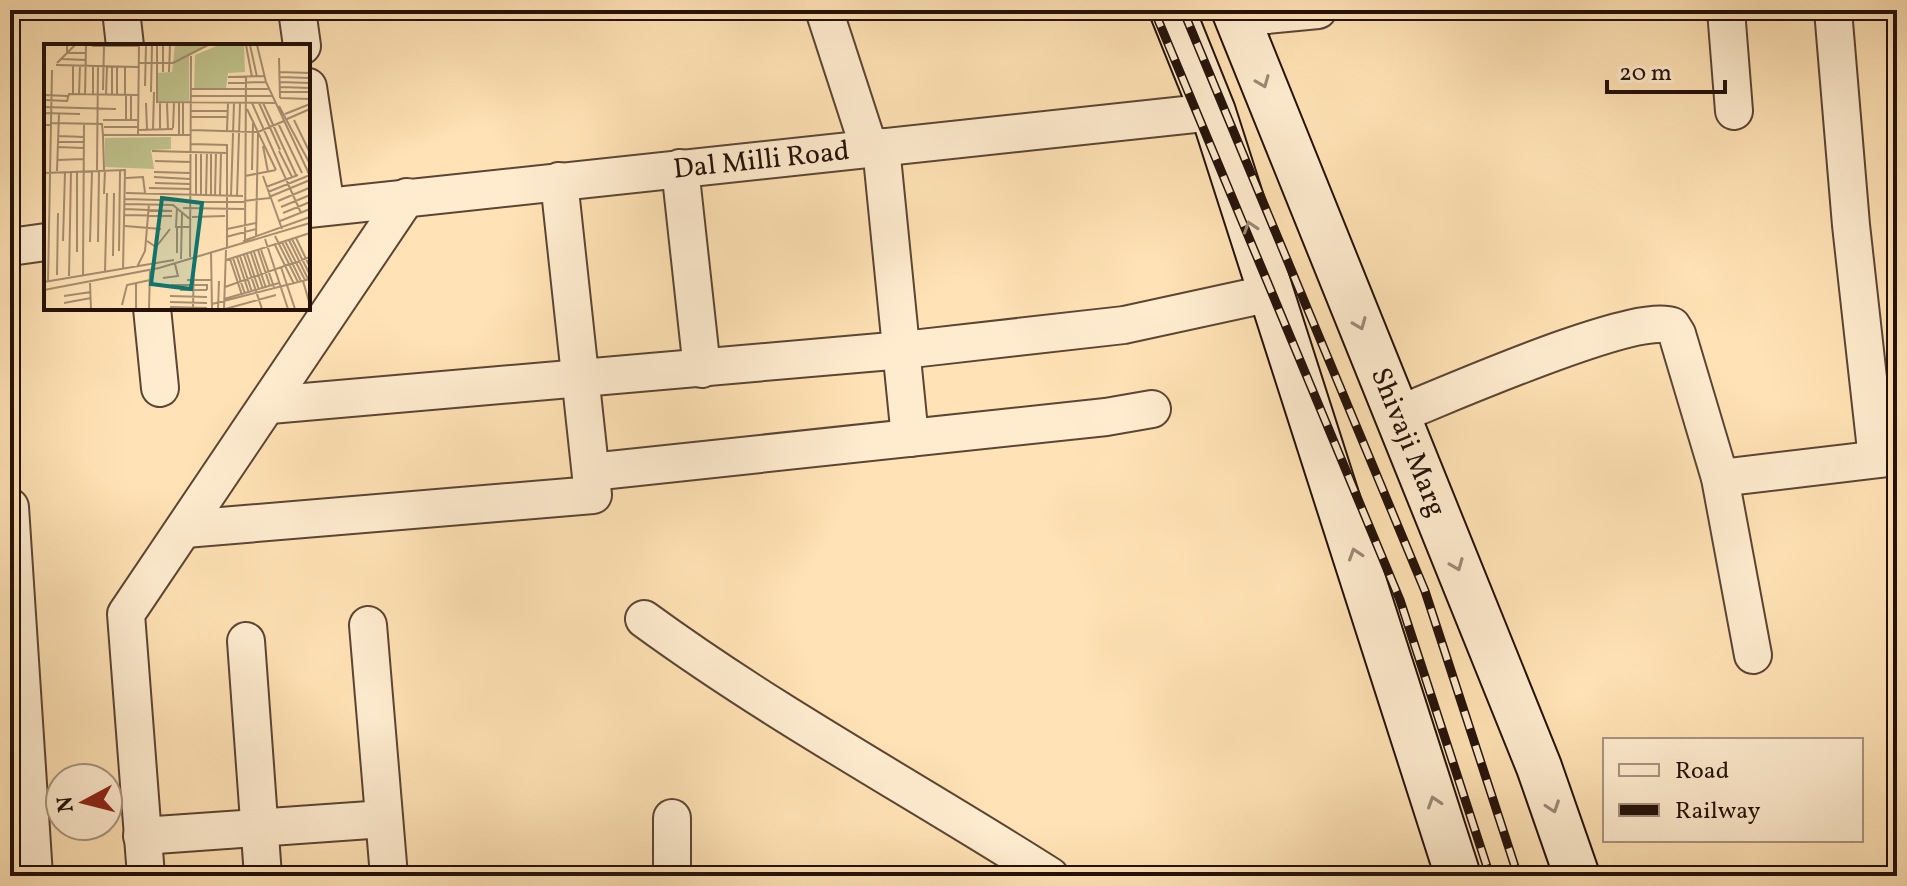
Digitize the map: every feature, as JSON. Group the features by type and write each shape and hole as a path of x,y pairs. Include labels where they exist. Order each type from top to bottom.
{"main road":[{"path":"1172,10 1213,112 1458,876"},
{"name":"Shivaji Marg","path":"1236,14 1539,767 1577,876"}],"street":[{"path":"121,10 125,44"},
{"path":"297,10 302,44"},
{"path":"824,10 875,148 903,350 910,438"},
{"path":"1236,14 1318,10"},
{"path":"1726,10 1734,111"},
{"path":"1720,478 1887,458 1851,225 1833,10"},
{"name":"Dal Milli Road","path":"316,202 407,197 1213,112"},
{"path":"310,116 316,202"},
{"path":"680,168 702,369"},
{"path":"185,529 593,495 559,181"},
{"path":"146,876 126,614 270,405 407,197"},
{"path":"10,247 44,242"},
{"path":"270,405 903,350 1124,325 1271,293"},
{"path":"152,310 160,388"},
{"path":"1397,415 1607,334 1664,323 1677,334 1720,478 1753,655"},
{"path":"591,472 1106,417 1152,409"},
{"path":"10,507 34,876"},
{"path":"644,619 721,675 816,736 952,813 1050,876"},
{"path":"368,625 389,876"},
{"path":"246,641 263,876"},
{"path":"672,818 672,876"},
{"path":"142,836 384,819"}],"railway":[{"path":"1154,10 1400,600 1490,876"},
{"path":"1183,10 1425,591 1518,876"}]}
